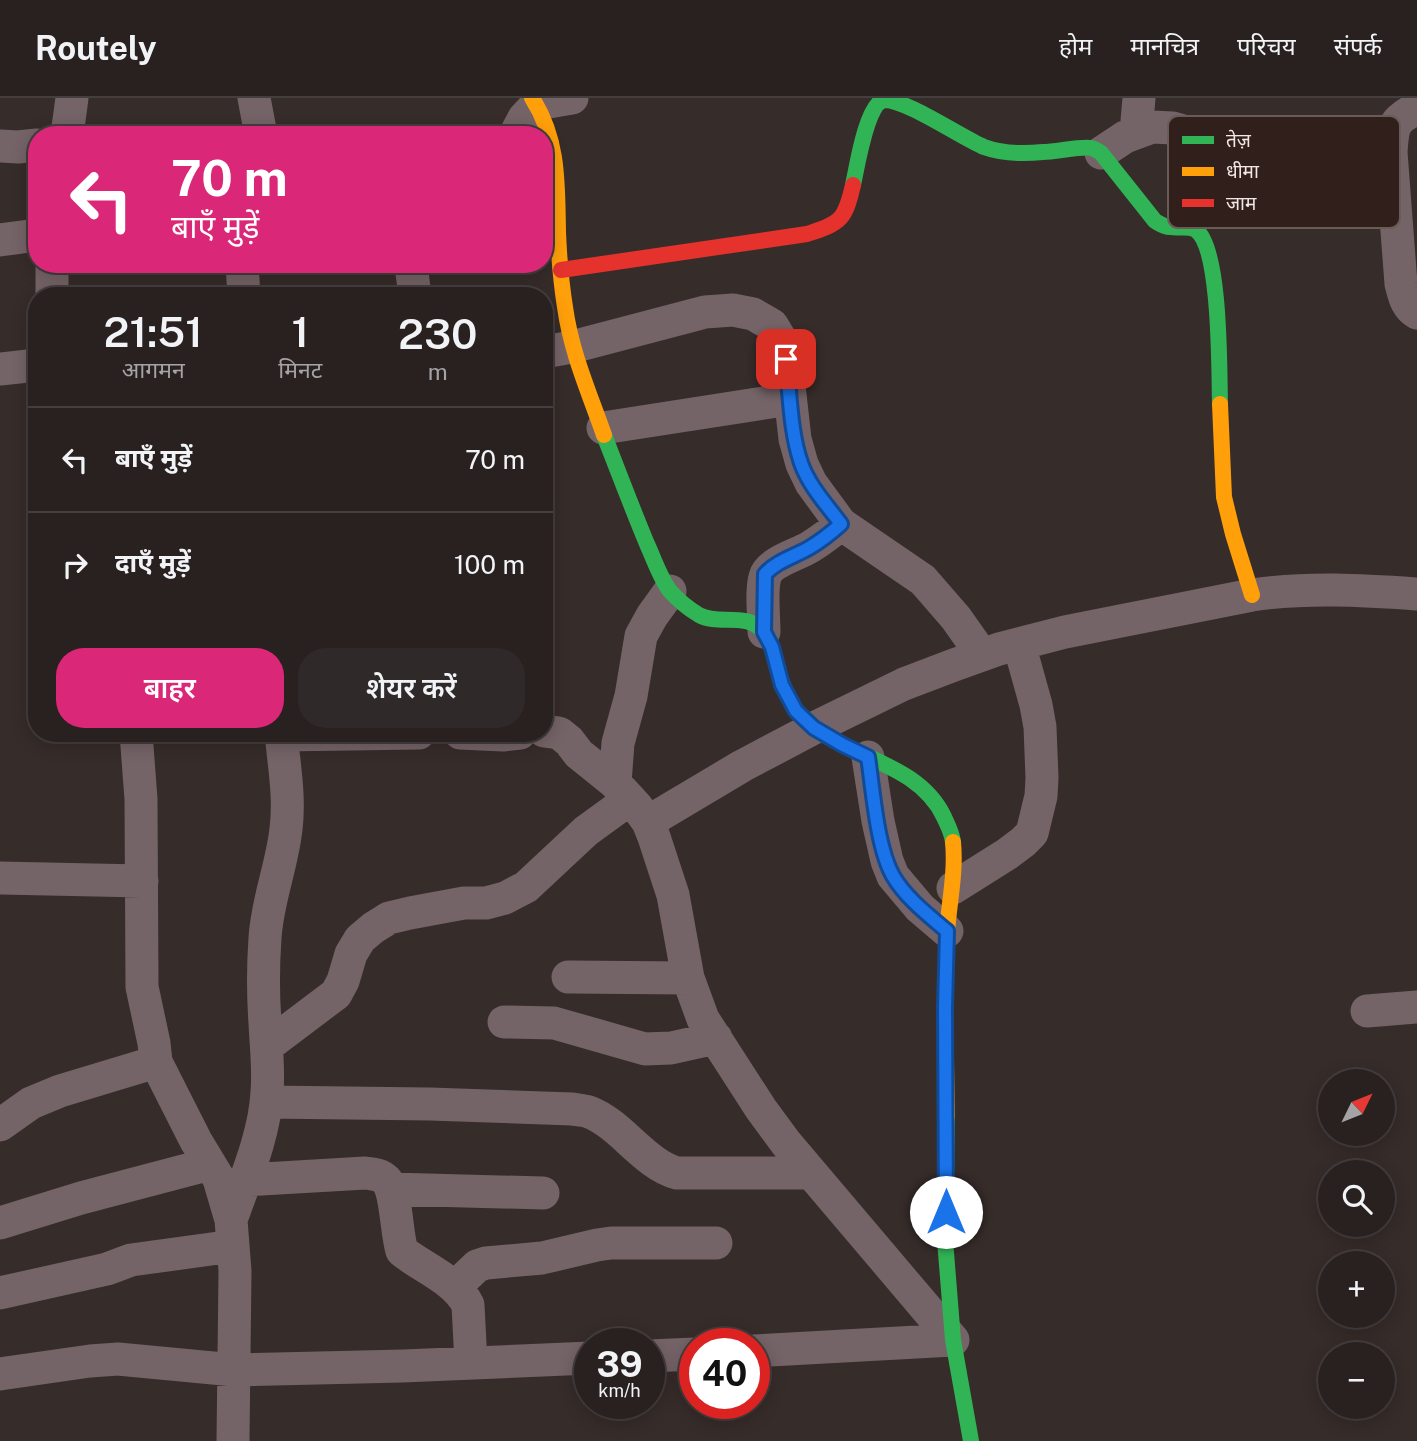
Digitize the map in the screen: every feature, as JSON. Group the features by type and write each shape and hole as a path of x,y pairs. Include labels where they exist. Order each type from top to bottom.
{"street":[{"path":"68,126 72,98"},
{"path":"254,98 259,126"},
{"path":"534,101 572,98"},
{"path":"561,270 807,234 832,226 843,215 850,197 870,114 877,104 887,98 915,103 976,143 991,149 1016,154 1092,148 1111,163 1154,221 1168,228"},
{"path":"1136,133 1139,98"},
{"path":"520,126 534,101"},
{"path":"534,101 546,126"},
{"path":"1101,153 1136,133 1152,127 1168,128"},
{"path":"0,146 28,146"},
{"path":"553,151 561,270 558,349 603,428 631,506 670,591 702,617 737,619 752,623 764,632 772,647 782,685 796,711 814,728 903,773 923,788 941,811 952,835 955,862 947,931 945,1008 946,1240 953,1340 971,1441"},
{"path":"1193,228 1198,231 1208,250 1215,283 1224,497 1252,594"},
{"path":"1397,228 1401,284 1406,302 1417,313"},
{"path":"0,240 28,236"},
{"path":"558,349 705,312 733,310 754,314 772,325 781,340 786,359 795,439 811,483 841,524 923,580 956,618 982,655"},
{"path":"0,369 28,366"},
{"path":"603,428 790,399"},
{"path":"764,632 765,574 773,566 827,536 841,524"},
{"path":"267,1046 336,994 351,954 360,939 388,918 505,898 526,887 586,831 631,801 742,766 904,684 982,655 1065,632 1252,594 1278,591 1368,590 1417,594"},
{"path":"631,801 618,743 631,696 641,636 670,591"},
{"path":"953,888 1007,854 1032,832 1041,796 1040,727 1037,705 1019,644"},
{"path":"553,732 559,733 569,741 579,754 631,801 654,837 673,895 688,978 703,1019 761,1109 810,1173 953,1340"},
{"path":"137,742 142,799 142,987 156,1062 177,1106 219,1179 232,1233 235,1271 233,1441"},
{"path":"232,1233 266,1102 265,938 268,910 287,828 288,802 282,742"},
{"path":"868,757 878,821 893,876 920,908 947,931"},
{"path":"0,878 142,881"},
{"path":"568,977 688,978"},
{"path":"1367,1011 1417,1007"},
{"path":"504,1022 554,1023 645,1049 671,1048 716,1038"},
{"path":"0,1125 31,1103 60,1091 156,1062"},
{"path":"266,1102 572,1109 589,1112 615,1128 653,1161 677,1173 810,1173"},
{"path":"0,1223 81,1198 210,1164"},
{"path":"245,1180 365,1173 385,1178 391,1189 402,1251 464,1296 468,1305 471,1363"},
{"path":"391,1189 544,1193"},
{"path":"0,1293 107,1269 232,1233"},
{"path":"455,1287 477,1266 486,1263 542,1258 611,1243 716,1243"},
{"path":"770,1350 953,1340"},
{"path":"0,1374 118,1359 234,1370 574,1359"}],"traffic: fast":[{"path":"853,185 872,114 883,100 892,101 991,149 1028,153 1092,148 1101,153 1155,221 1168,226"},
{"path":"1190,228 1196,230 1204,241 1210,260 1219,339 1220,404"},
{"path":"604,435 647,544 670,591 699,615 749,622 764,632 771,644 787,693 801,716 815,729 886,765 920,786 944,817 953,842"},
{"path":"947,1116 945,1240 953,1340 971,1441"}],"traffic: slow":[{"path":"532,98 546,126"},
{"path":"553,152 562,288 568,324 581,372 604,435"},
{"path":"1220,404 1224,497 1252,595"},
{"path":"947,1116 947,933 954,865 953,842"}],"traffic: jam":[{"path":"561,270 807,234 827,227 840,218 847,206 853,185"}],"route":[{"path":"786,359 795,439 802,464 811,483 841,524 827,536 773,566 765,574 764,632 772,647 782,685 796,711 814,728 868,757 878,821 893,876 920,908 947,931 946,1212"}]}
